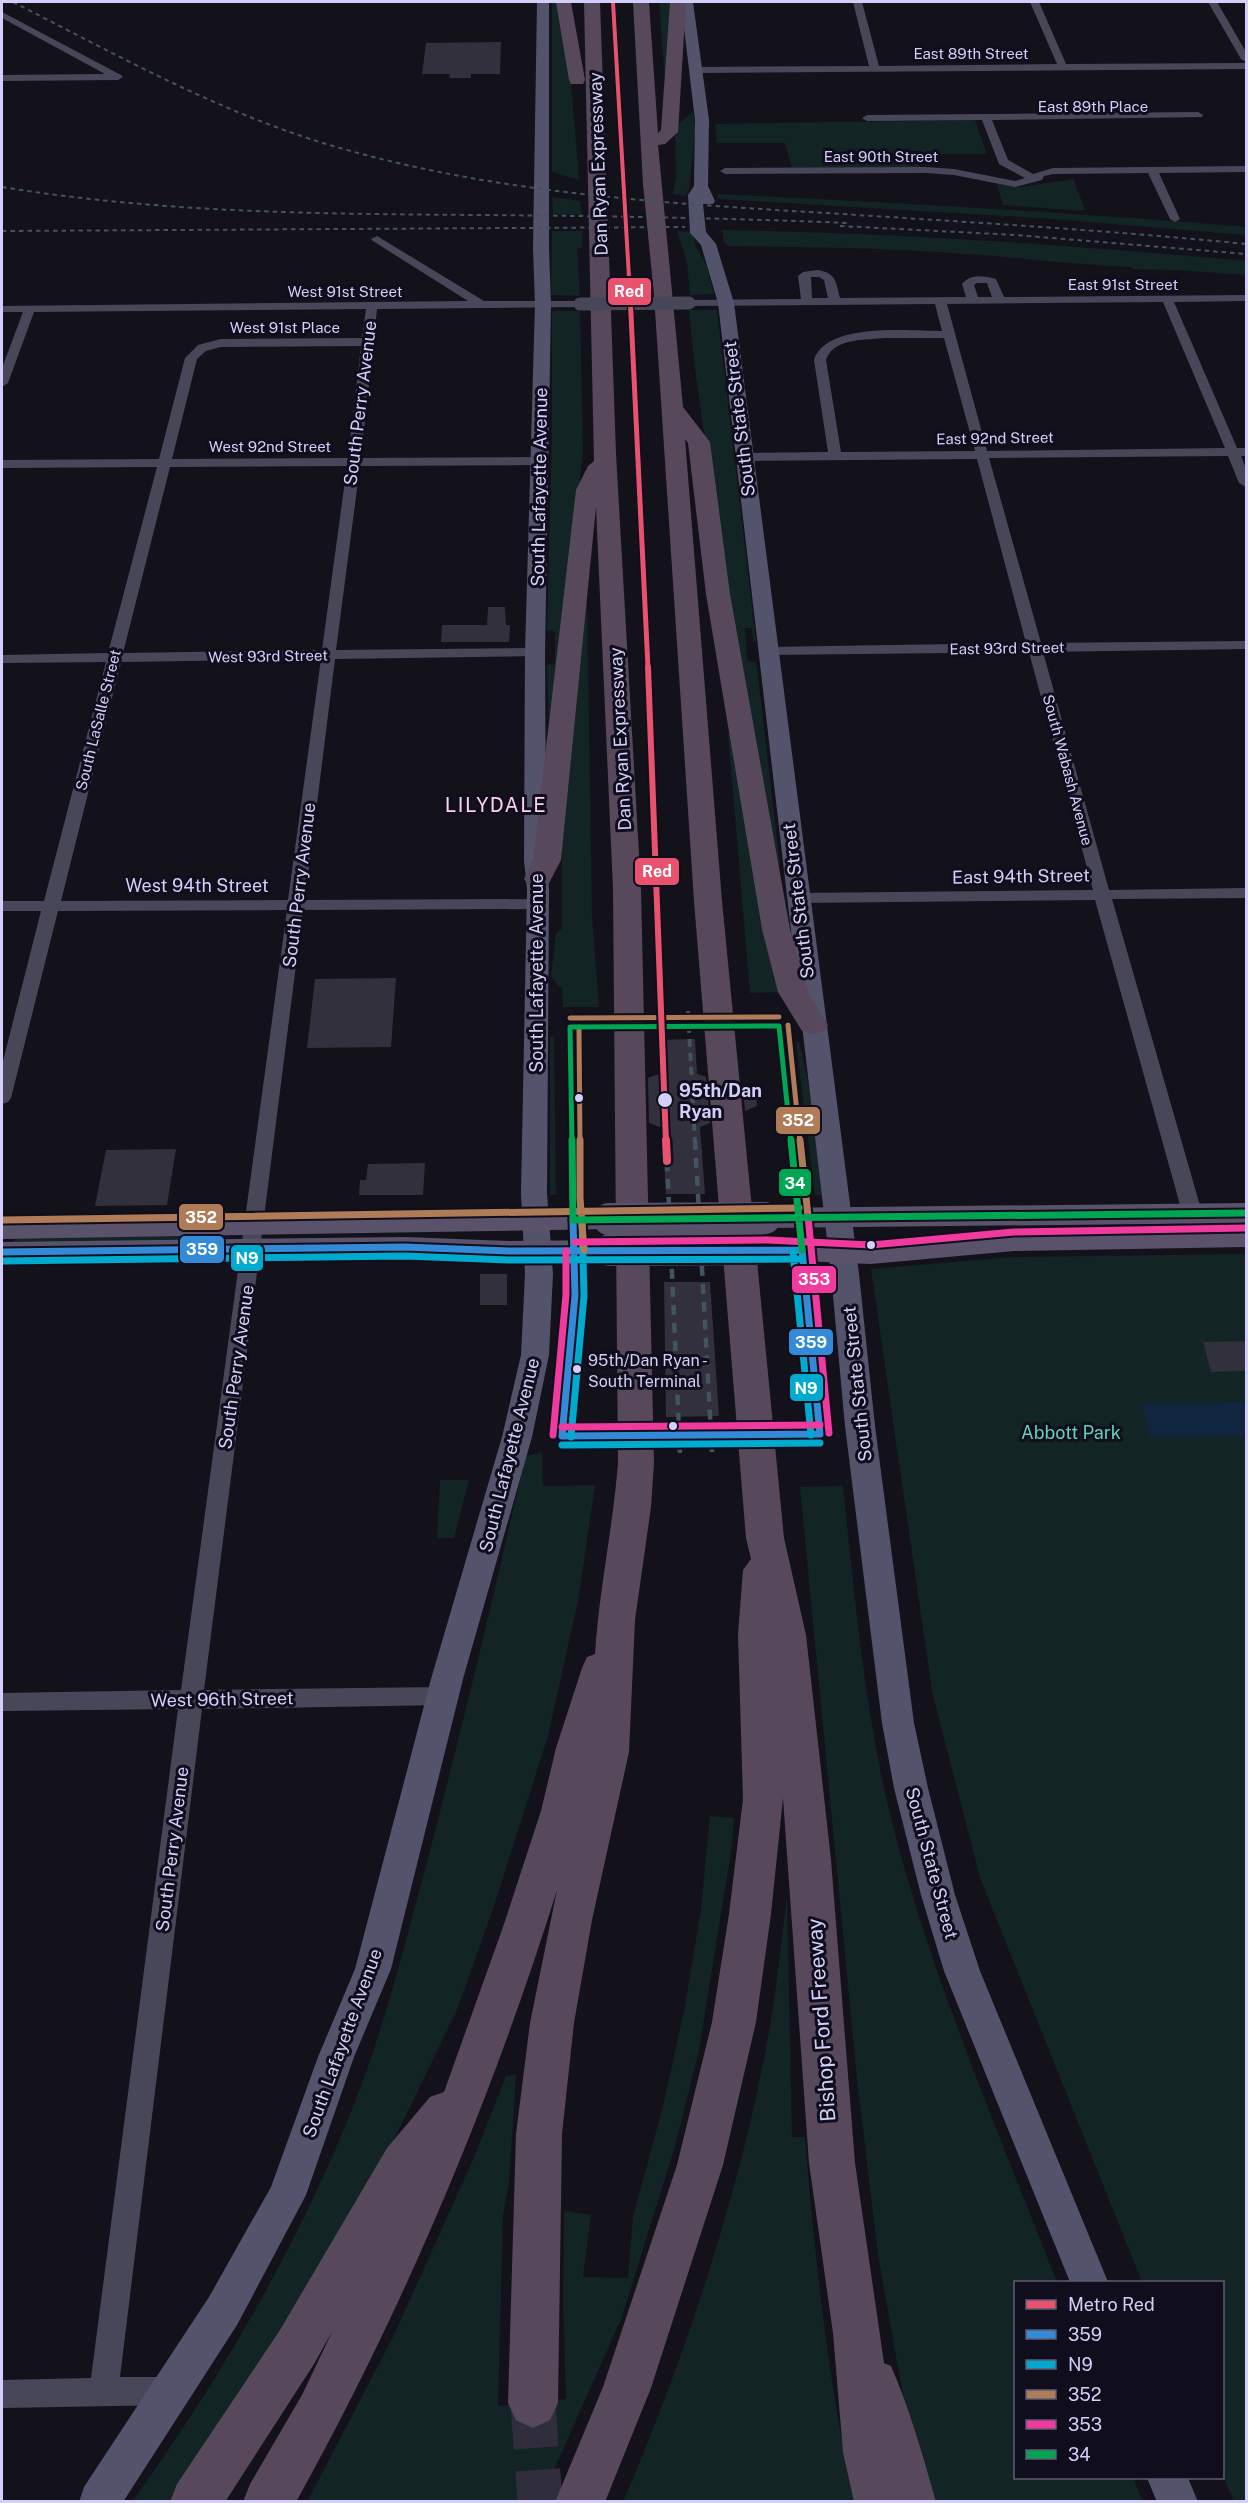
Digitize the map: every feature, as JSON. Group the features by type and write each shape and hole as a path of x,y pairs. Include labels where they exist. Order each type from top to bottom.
{"highway":[{"path":"563,2 572,40 579,101 597,117"},
{"name":"Dan Ryan Expressway","path":"592,2 605,454 627,889 636,1463 633,1507 616,1620"},
{"path":"580,2502 627,2388 700,2165 734,2022 750,1914 763,1799 757,1634 765,1538 708,901 664,295 652,184 641,2"},
{"path":"650,147 669,132 678,2"},
{"path":"671,406 699,442 718,594 776,929 793,992 813,1025"},
{"path":"538,892 547,860 587,490 605,454"},
{"name":"Bishop Ford Freeway","path":"765,1538 787,1635 810,1860 832,2163 857,2333 868,2452 879,2502"},
{"path":"268,2502 319,2412 392,2261 469,2085 524,1927 616,1620"},
{"path":"534,2403 535,2237 539,2134 552,2023 571,1920 609,1752 616,1620"},
{"path":"195,2502 297,2347 403,2163 469,2085"},
{"path":"857,2333 896,2444 911,2502"}],"main road":[{"name":"South Lafayette Avenue","path":"99,2502 223,2312 287,2195 336,2057 373,1969 443,1696 517,1437 535,1355 539,1274 536,1221 538,892 535,860 535,652 543,304 541,248 543,2"},
{"name":"South State Street","path":"687,2 703,137 701,186 695,195 698,233 708,244 726,303 797,898 838,1217 860,1425 898,1723 911,1788 938,1895 962,1971 1088,2281"},
{"path":"2,1229 253,1237 405,1247 538,1251 768,1249 872,1254 1196,1226 1246,1213"},
{"path":"2,1252 536,1221 609,1219 838,1217 1196,1226 1246,1236"},
{"path":"1168,2479 1178,2502"}],"street":[{"path":"856,2 875,69"},
{"path":"1035,2 1063,68"},
{"path":"1212,2 1246,59"},
{"path":"2,15 118,77 2,78"},
{"name":"East 89th Street","path":"696,70 1246,66"},
{"path":"986,117 1003,162 1035,178"},
{"name":"East 89th Place","path":"867,118 986,117 1010,121 1200,117"},
{"name":"East 90th Street","path":"725,171 926,170 954,172 1015,184 1035,178 1246,169"},
{"path":"1154,173 1175,219"},
{"name":"East 90th Street","path":"1154,173 1246,175"},
{"path":"377,239 482,305"},
{"path":"807,302 804,276 823,273 830,279 835,302"},
{"path":"973,300 968,284 980,279 992,281 999,300"},
{"name":"East 91st Street","path":"689,303 1246,298"},
{"path":"1167,299 1240,452 1246,483"},
{"name":"South Wabash Avenue","path":"940,301 1102,894 1196,1226"},
{"name":"West 91st Street","path":"2,309 689,303"},
{"name":"South Perry Avenue","path":"104,2392 191,1699 354,462 372,306"},
{"path":"2,383 30,308"},
{"path":"835,456 820,360 826,347 835,342 858,336 950,334"},
{"name":"West 91st Place","path":"202,348 233,342 369,342"},
{"name":"South LaSalle Street","path":"2,1098 191,358 202,348"},
{"name":"East 92nd Street","path":"744,457 1240,452"},
{"name":"West 92nd Street","path":"2,464 540,460"},
{"name":"East 93rd Street","path":"767,651 1246,645"},
{"name":"West 93rd Street","path":"2,659 535,652"},
{"name":"West 94th Street","path":"2,906 297,904 538,892"},
{"name":"East 94th Street","path":"797,898 1246,893"},
{"name":"West 96th Street","path":"2,1702 443,1696"},
{"path":"2,2394 170,2391"}],"green space":[{"path":"552,2 558,2 568,46 579,180 552,172"},
{"path":"659,2 672,2 673,10 665,80"},
{"path":"693,112 695,132 689,190 685,196 673,194 676,178 675,126"},
{"path":"975,120 987,154 916,154 920,167 792,168 785,143 717,143 715,124"},
{"path":"1073,179 1085,209 1082,211 1003,205 997,184 1021,187"},
{"path":"718,194 982,208 1246,227 1246,235 1039,218 718,199"},
{"path":"552,197 580,201 582,215 553,214"},
{"path":"722,230 919,237 1181,255 1246,261 1246,275 1132,269 1131,267 918,251 729,246 724,242"},
{"path":"552,231 583,231 582,248 577,248 580,296 551,295"},
{"path":"677,231 693,232 695,245 706,264 714,294 690,295 687,262"},
{"path":"689,310 717,310 756,641 753,641 752,628 745,628 747,661 755,662 757,668 780,865 774,865 733,635 695,369"},
{"path":"580,311 583,453 545,775 544,738 549,737 547,665 555,664 555,632 547,630 552,433 552,312"},
{"path":"587,595 592,916 599,1007 563,1007 562,987 558,986 551,976 556,933 562,929 562,795"},
{"path":"728,733 734,733 782,992 750,993"},
{"path":"554,1036 556,1195 550,1195 550,1037"},
{"path":"796,1042 799,1042 808,1080 822,1195 815,1195"},
{"path":"205,1235 206,1240 14,1243 15,1238"},
{"name":"Abbott Park","path":"1246,1254 1246,2501 1234,2501 1224,2478 1224,2281 1142,2281 980,1878 932,1691 871,1269 1011,1257"},
{"path":"542,1452 543,1486 595,1485 579,1596 548,1736 493,1909 457,2010 362,2206 177,2501 132,2502 197,2406 258,2305 312,2201 358,2094 388,2004 430,1851 479,1657 524,1462 526,1456"},
{"path":"440,1480 469,1480 454,1538 437,1538"},
{"path":"843,1486 870,1714 899,1849 952,2013 1057,2281 1014,2281 1014,2479 1133,2479 1143,2501 927,2501 904,2401 878,2255 857,2079 800,1487"},
{"path":"710,1816 734,1818 732,1846 699,2050 676,2143 622,2317 540,2501 307,2502 393,2337 475,2155 506,2076 516,2075 509,2183 503,2215 498,2406 566,2399 563,2304 564,2211 591,2215 583,2277 628,2278 633,2217 663,2106 685,2006 701,1909"},
{"path":"787,1895 792,2137 805,2137 824,2320 837,2411 854,2501 623,2502 668,2391 688,2334 741,2160 770,2025"}],"water":[{"path":"1246,1402 1246,1436 1150,1437 1142,1403"}],"building":[{"path":"501,42 500,74 471,74 471,78 449,78 450,74 422,74 426,43"},
{"path":"488,607 505,607 506,625 510,625 509,642 441,642 442,625 487,625"},
{"path":"396,978 391,1047 307,1048 315,979"},
{"path":"695,1039 697,1074 706,1077 710,1123 700,1127 705,1194 666,1194 662,1128 649,1123 648,1078 659,1074 658,1040"},
{"path":"743,1090 756,1094 757,1106 745,1111"},
{"path":"176,1149 167,1205 95,1206 106,1150"},
{"path":"425,1163 423,1195 359,1195 360,1180 366,1180 368,1164"},
{"path":"480,1274 507,1274 507,1305 480,1305"},
{"name":"95th/Dan Ryan - South Terminal","path":"664,1282 710,1282 719,1416 666,1417"},
{"path":"1246,1341 1246,1371 1211,1372 1203,1342"}],"tunnel":[{"path":"533,2403 540,2502"}],"railway":[{"path":"13,2 170,82 250,117 333,146 454,175 639,200 1088,230 1246,244"},
{"path":"2,187 121,202 241,210 849,223"},
{"path":"840,226 1016,235 1246,254"},
{"path":"2,231 685,227"},
{"path":"688,1011 695,1142"},
{"path":"695,1140 712,1452"},
{"path":"667,1161 680,1453"}],"metro line":[{"name":"Red","path":"613,2 644,581 667,1161"}],"transit line":[{"name":"352","path":"570,1018 779,1017"},
{"name":"352","path":"788,1025 808,1216"},
{"name":"34","path":"779,1026 802,1250"},
{"name":"34","path":"570,1027 779,1026"},
{"name":"34","path":"570,1027 573,1220"},
{"name":"352","path":"579,1027 580,1198 584,1250"},
{"name":"352","path":"2,1220 799,1208"},
{"name":"34","path":"573,1220 1246,1213"},
{"name":"353","path":"808,1216 829,1433"},
{"name":"359","path":"562,1436 575,1295 573,1220"},
{"name":"N9","path":"571,1437 584,1296 582,1220"},
{"name":"353","path":"575,1242 768,1240 871,1245 1014,1232 1246,1228"},
{"name":"359","path":"2,1252 405,1247 509,1251 802,1250"},
{"name":"359","path":"802,1250 820,1434"},
{"name":"353","path":"553,1435 566,1295 566,1251"},
{"name":"N9","path":"793,1251 811,1435"},
{"name":"N9","path":"2,1261 405,1256 509,1260 802,1259"},
{"name":"353","path":"562,1427 820,1425"},
{"name":"359","path":"562,1436 820,1434"},
{"name":"N9","path":"562,1445 820,1443"}],"place":[{"name":"95th/Dan Ryan","path":"665,1100"},
{"name":"95th/Dan Ryan - South Terminal","path":"577,1369"}],"district":[{"name":"LILYDALE","path":"496,805"}]}
